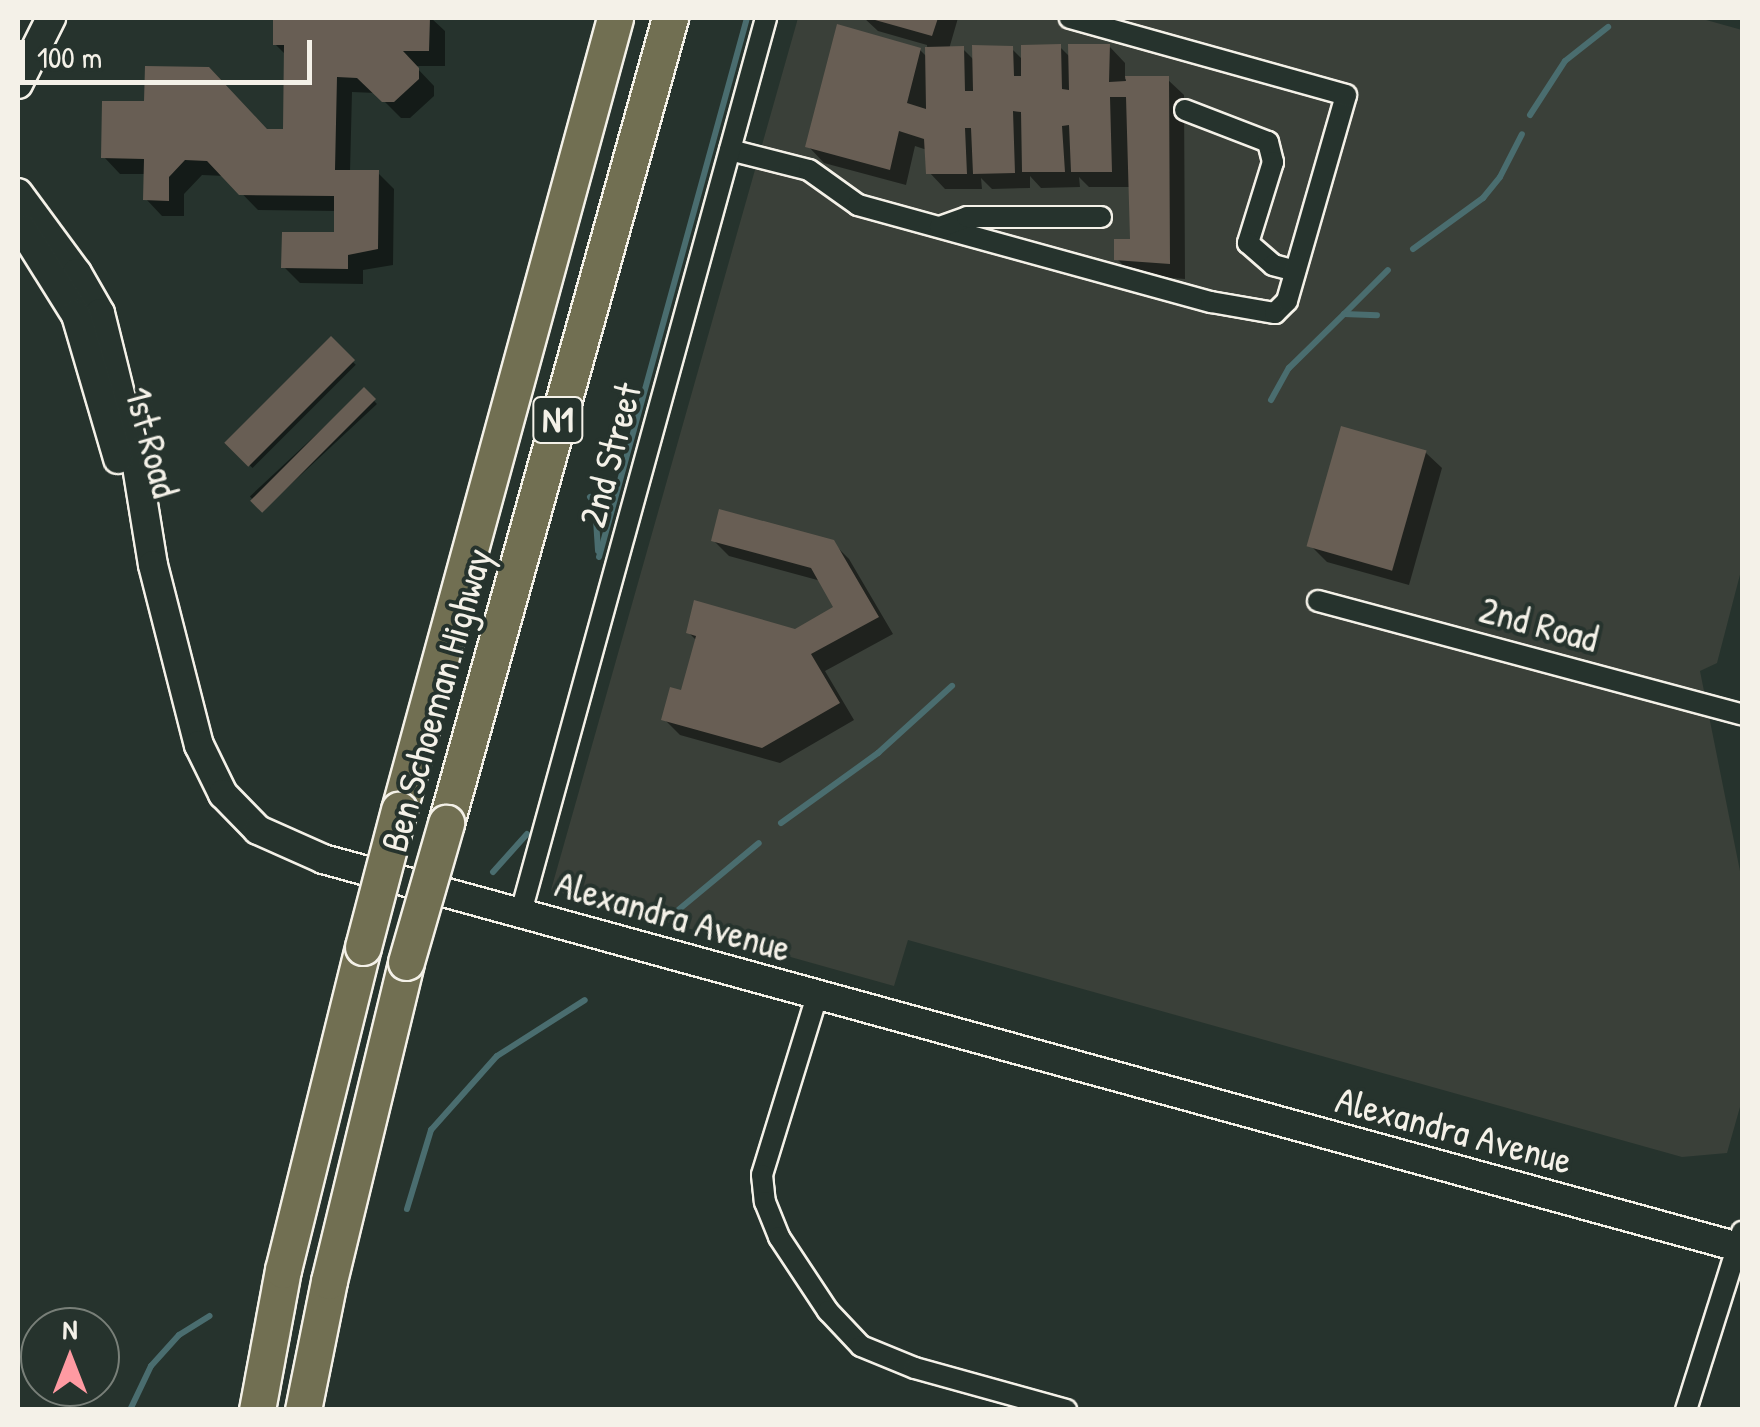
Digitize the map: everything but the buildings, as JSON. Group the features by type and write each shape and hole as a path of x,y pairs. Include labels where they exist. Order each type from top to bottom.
{"highway":[{"name":"Ben Schoeman Highway","path":"257,1410 283,1270 363,947 616,18"},
{"name":"Ben Schoeman Highway","path":"303,1410 328,1281 406,962 670,18"}],"main road":[{"path":"18,50 48,18"},
{"path":"18,84 48,18"},
{"name":"Alexandra Avenue","path":"18,193 78,273 100,314 135,454 153,565 199,745 210,771 237,813 258,830 323,859 817,996 1741,1242"},
{"name":"1st Road","path":"23,234 58,281 85,337 136,529 153,565"}],"street":[{"name":"2nd Street","path":"521,912 766,18"},
{"path":"730,150 809,170 858,205 1266,315 1275,314 1287,301 1346,95 1070,18"},
{"path":"1186,110 1268,142 1273,162 1248,243 1273,265 1295,271"},
{"path":"940,227 967,217 1101,217"},
{"name":"2nd Road","path":"1318,602 1742,715"},
{"path":"817,996 762,1176 765,1202 779,1236 828,1311 860,1346 915,1368 1066,1410"},
{"path":"1686,1410 1741,1242"}],"shaded area":[{"path":"798,18 1699,18 1742,30 1742,567 1717,663 1700,671 1742,881 1742,1100 1727,1153 1682,1157 908,940 894,986 551,890"}],"waterway":[{"path":"599,557 747,18"},
{"path":"1530,115 1565,61 1608,27"},
{"path":"1413,249 1483,198 1500,177 1522,134"},
{"path":"1344,314 1388,270"},
{"path":"1271,400 1289,368 1344,314 1377,315"},
{"path":"590,497 595,504 598,551"},
{"path":"781,823 878,753 952,686"},
{"path":"493,872 527,834"},
{"path":"671,916 759,843"},
{"path":"407,1209 431,1130 497,1056 585,1000"},
{"path":"130,1410 151,1366 179,1335 210,1316"}]}
